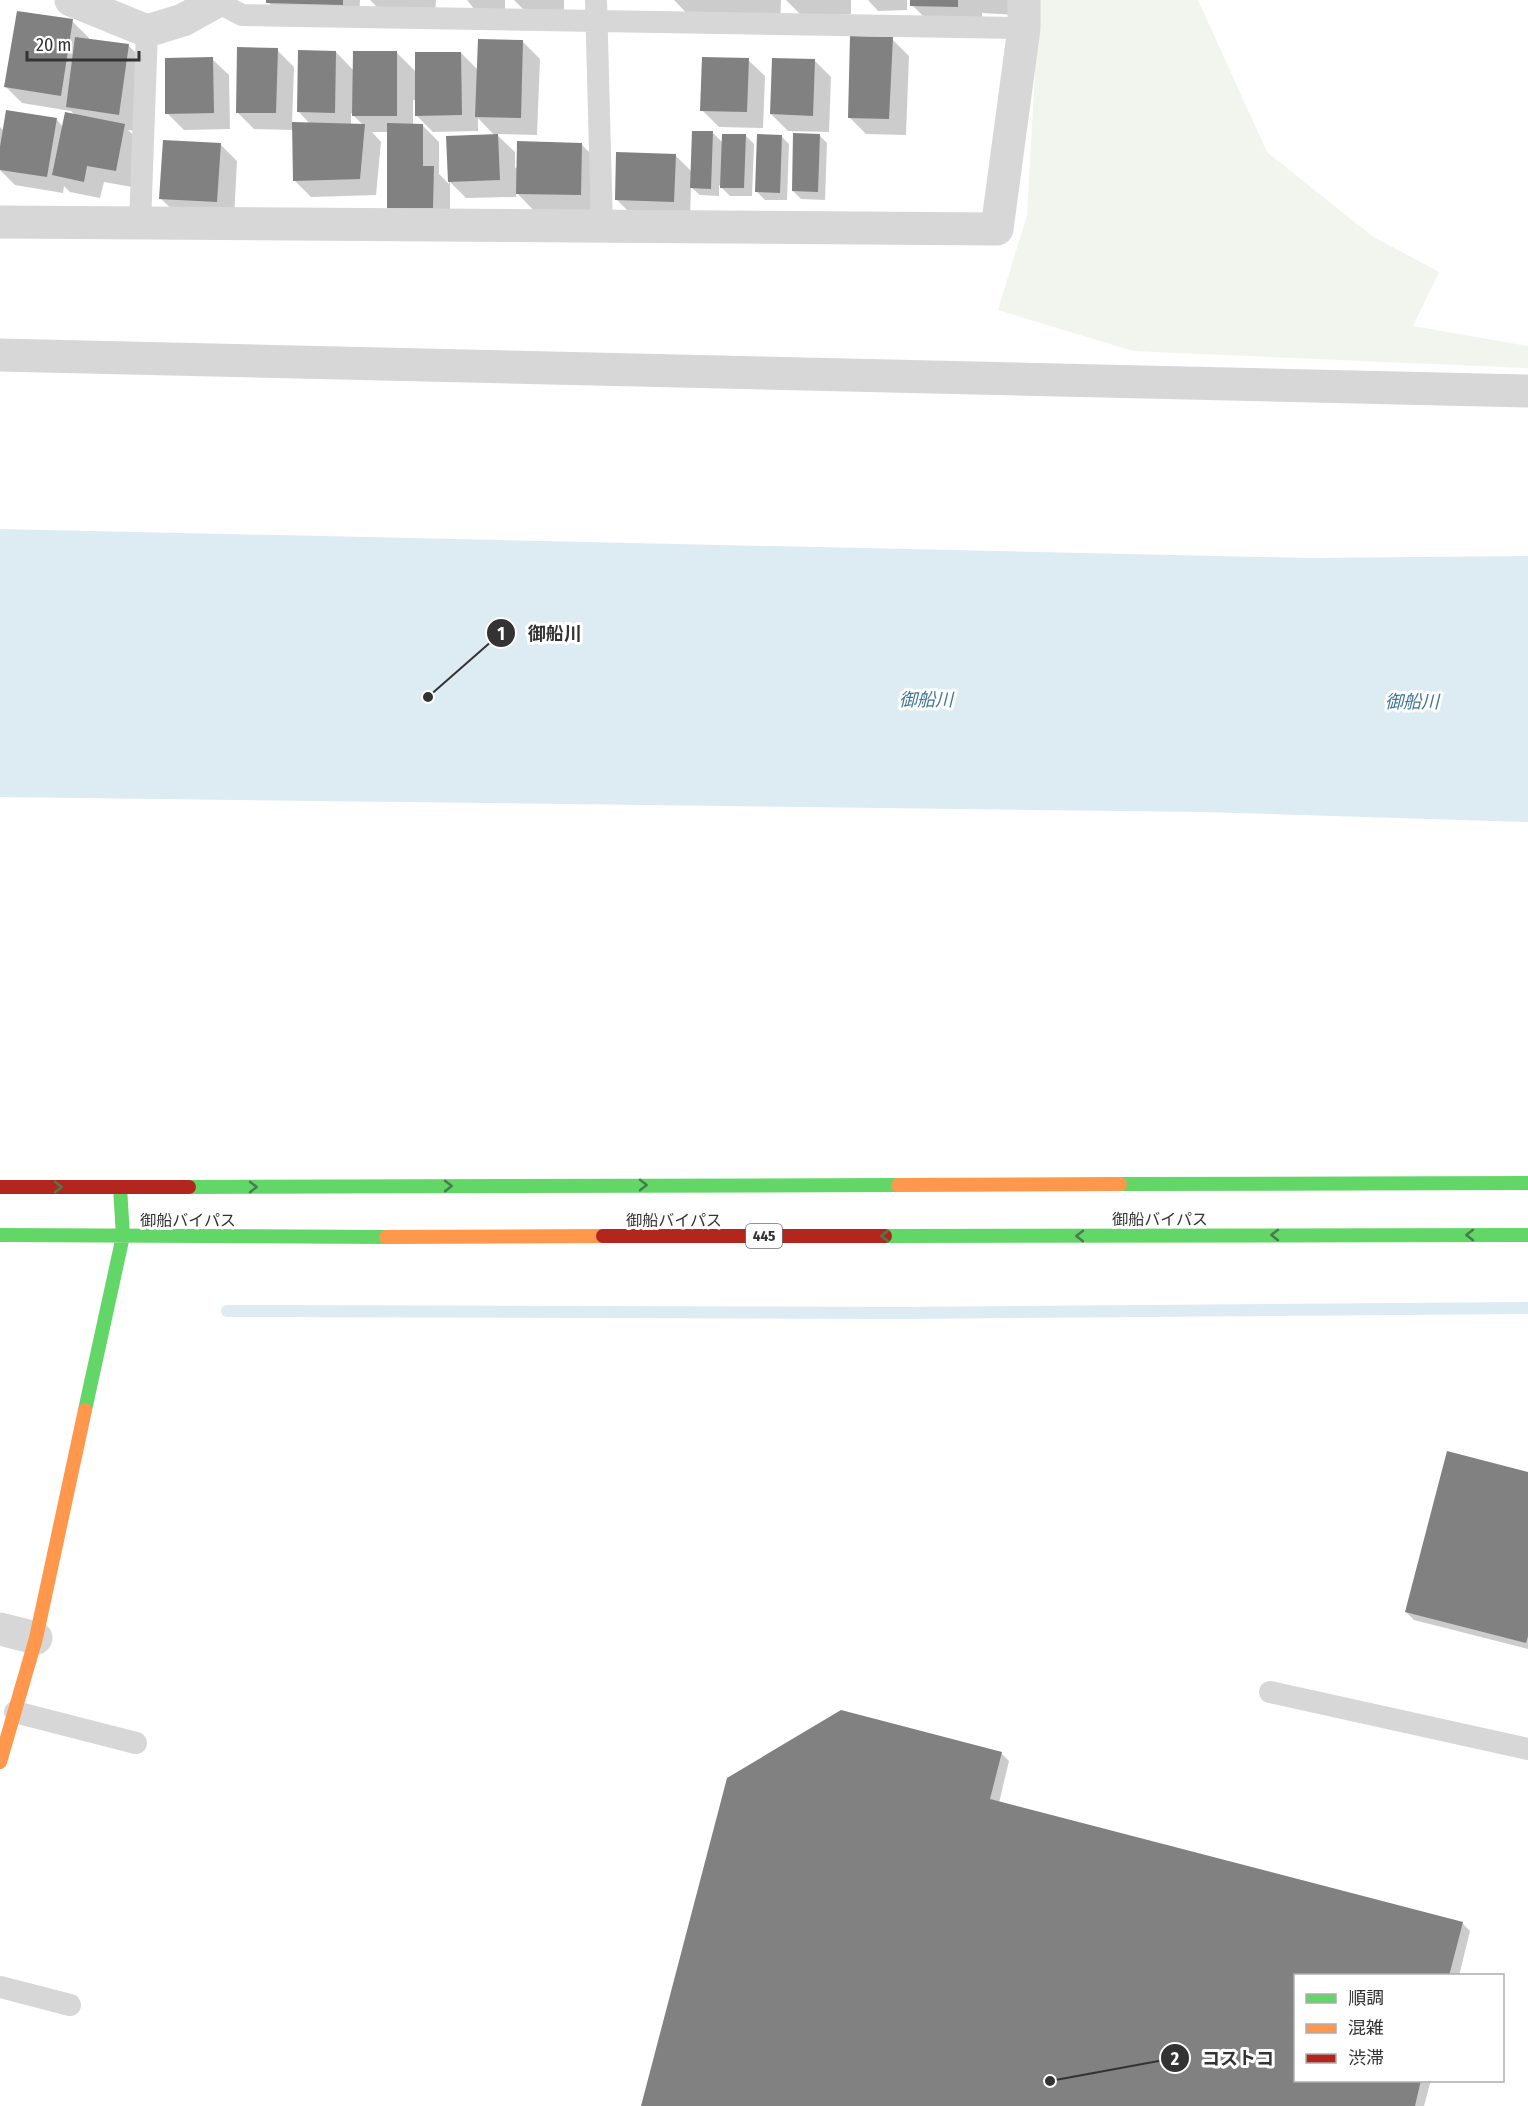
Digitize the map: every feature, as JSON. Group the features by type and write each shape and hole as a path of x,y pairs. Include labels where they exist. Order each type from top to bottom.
{"main road":[{"name":"御船バイパス","path":"0,1187 1528,1183"},
{"path":"0,1762 36,1638 123,1236 120,1187"},
{"name":"御船バイパス","path":"0,1235 1528,1235"}],"street":[{"path":"71,0 147,31 183,20 218,1"},
{"path":"0,222 997,230 1024,14"},
{"path":"0,355 1528,391"},
{"path":"0,1629 36,1638"}],"lane":[{"path":"218,1 242,15 596,11 1024,14"},
{"path":"596,11 602,227"},
{"path":"140,224 147,31"},
{"path":"1270,1692 1528,1749"},
{"path":"15,1712 136,1743"},
{"path":"0,1987 70,2006"}],"shaded area":[{"path":"1039,0 1198,0 1267,152 1372,236 1439,272 1413,326 1528,346 1528,368 1133,351 998,310 1027,215"}],"water":[{"path":"0,529 1311,558 1528,556 1528,822 1203,812 0,797"}],"building":[{"path":"266,0 343,0 343,5 266,3"},
{"path":"910,0 958,0 958,7 910,6"},
{"path":"17,11 73,19 61,96 4,87"},
{"path":"850,36 893,37 889,119 848,118"},
{"path":"75,37 129,44 119,115 66,107"},
{"path":"478,39 523,40 521,118 475,117"},
{"path":"237,47 278,48 276,113 236,113"},
{"path":"298,50 336,51 335,113 297,112"},
{"path":"353,51 397,51 397,116 352,116"},
{"path":"415,52 461,52 462,115 415,116"},
{"path":"213,57 214,113 165,114 165,58"},
{"path":"702,57 749,58 747,112 700,111"},
{"path":"772,58 815,59 813,116 770,114"},
{"path":"6,110 57,118 47,177 0,170 0,147"},
{"path":"65,112 125,124 116,171 87,166 84,182 52,175"},
{"path":"292,122 365,124 360,179 293,181"},
{"path":"387,123 423,124 423,166 434,166 433,208 387,208"},
{"path":"692,131 713,131 711,189 690,188"},
{"path":"793,133 820,134 818,192 792,191"},
{"path":"498,134 500,180 448,182 446,136"},
{"path":"722,134 746,134 744,188 720,188"},
{"path":"757,134 782,135 780,193 755,192"},
{"path":"163,140 221,143 217,202 159,199"},
{"path":"517,141 582,143 581,195 516,194"},
{"path":"616,152 676,154 674,202 615,200"},
{"path":"1447,1451 1528,1472 1528,1636 1526,1643 1405,1612"},
{"path":"841,1710 1002,1752 990,1799 1463,1922 1450,1974 1294,1974 1294,2082 1421,2082 1415,2106 641,2106 727,1778"}],"waterway":[{"path":"227,1311 900,1313 1528,1308"}],"traffic: fast":[{"path":"1120,1184 1528,1183"},
{"path":"189,1187 898,1185"},
{"path":"85,1410 123,1236 120,1187"},
{"path":"0,1235 386,1237"},
{"path":"885,1236 1528,1235"}],"traffic: slow":[{"path":"898,1185 1120,1184"},
{"path":"386,1237 603,1236"},
{"path":"0,1762 36,1638 85,1410"}],"traffic: jam":[{"path":"0,1187 189,1187"},
{"path":"603,1236 885,1236"}],"place":[{"name":"御船川","path":"428,697"},
{"name":"コストコ","path":"1050,2081"}]}
